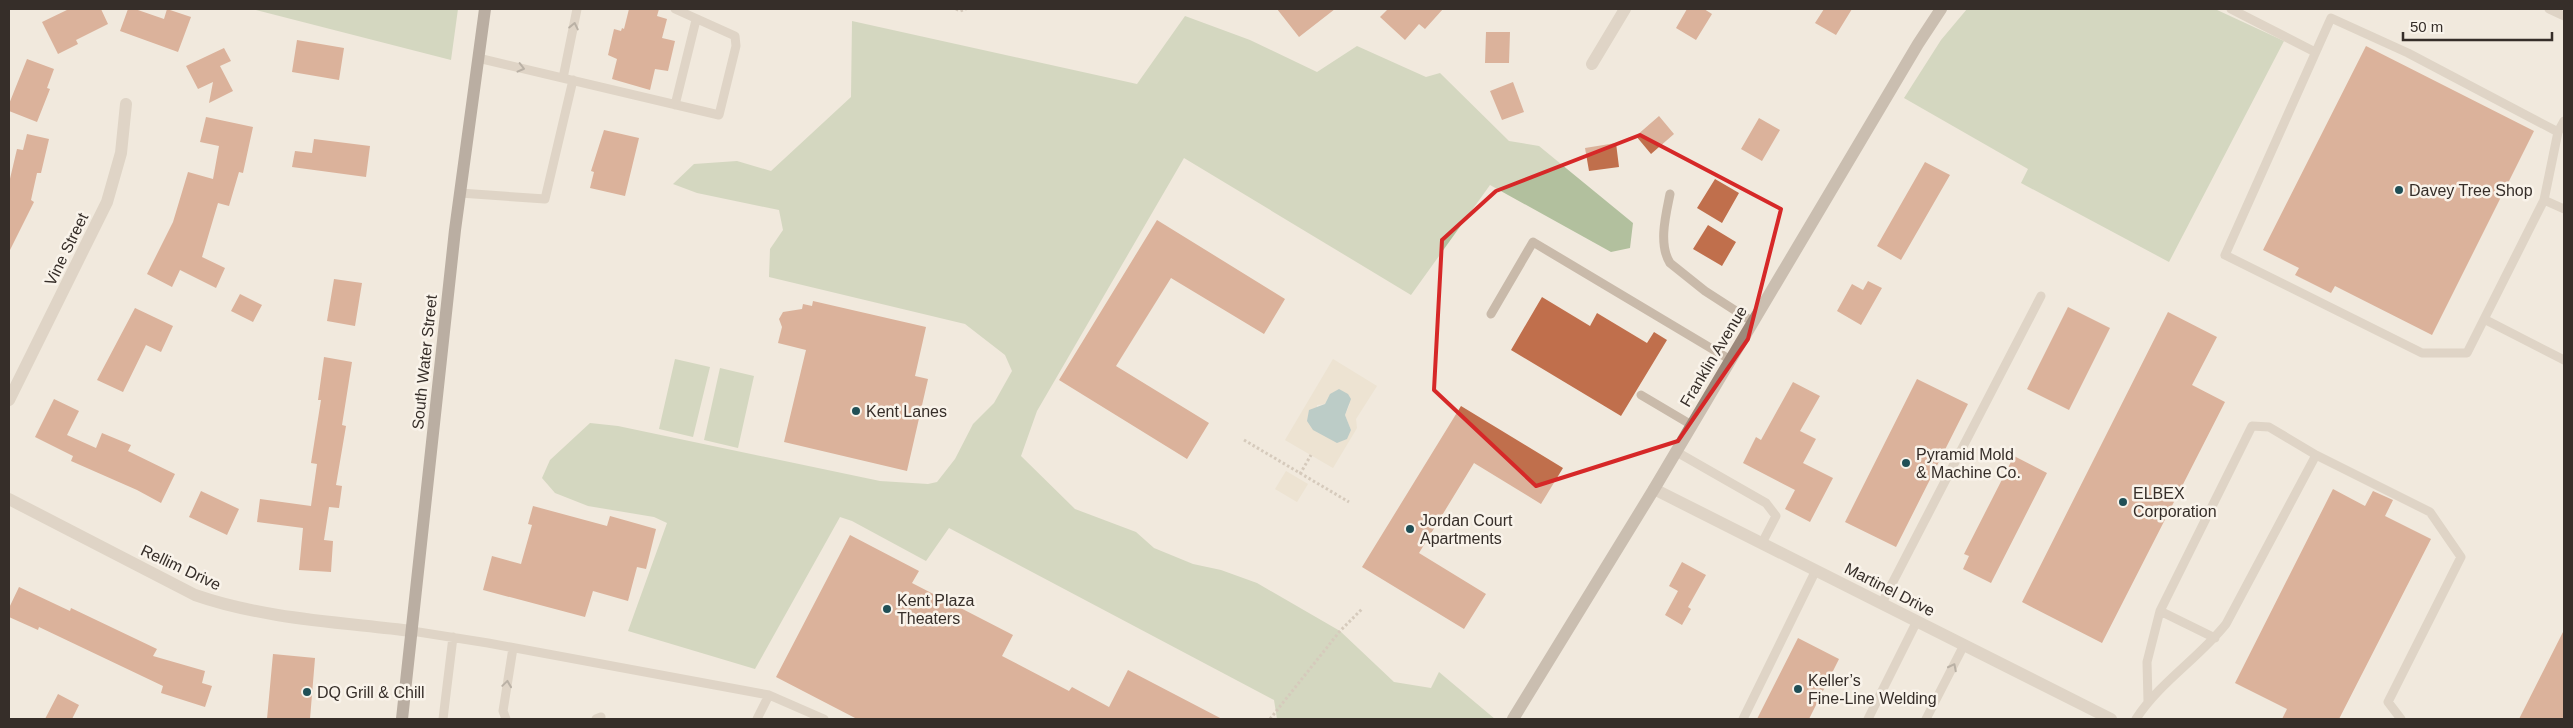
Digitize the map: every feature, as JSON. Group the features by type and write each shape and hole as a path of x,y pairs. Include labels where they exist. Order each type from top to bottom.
{"main road":[{"name":"South Water Street","path":"402,719 460,193 485,9"}],"street":[{"path":"1592,64 1625,9"},
{"name":"Franklin Avenue","path":"1513,719 1654,489 1690,424 1753,322 1918,44 1941,9"},
{"name":"Vine Street","path":"9,400 107,202 121,153 126,104"},
{"name":"Martinel Drive","path":"1654,489 2111,719"},
{"name":"Rellim Drive","path":"9,499 195,594 223,605 262,612 412,631"}],"lane":[{"path":"563,78 577,9"},
{"path":"478,58 719,115 736,46 735,36 675,9"},
{"path":"2231,9 2314,52"},
{"path":"2335,9 2314,52 2225,256 2422,353 2467,353 2544,200 2558,132 2564,121"},
{"path":"2549,9 2564,16"},
{"path":"2331,18 2408,53 2558,132"},
{"path":"675,105 696,20"},
{"path":"460,193 545,199 573,80"},
{"path":"1670,194 1665,216 1666,256 1681,274 1753,322"},
{"path":"2544,200 2564,209"},
{"path":"1491,314 1533,242 1729,359"},
{"path":"1882,603 2042,296"},
{"path":"2484,319 2564,360"},
{"path":"1642,396 1690,424"},
{"path":"2148,701 2147,662 2160,611 2252,426 2269,427 2316,455 2430,512 2461,557 2388,702 2401,719"},
{"path":"1675,451 1766,503 1776,516 1762,543"},
{"path":"2136,719 2148,701 2215,638 2236,608 2316,455"},
{"path":"1743,719 1816,570"},
{"path":"2160,611 2215,638"},
{"path":"1868,719 1917,621"},
{"path":"412,631 769,695 824,719"},
{"path":"443,719 453,637"},
{"path":"1926,719 1964,645"},
{"path":"506,719 503,711 513,648"},
{"path":"757,719 769,695"}],"path":[{"path":"956,9 960,11 966,9"},
{"path":"1244,440 1349,502"},
{"path":"1300,474 1311,455"},
{"path":"1270,719 1340,631 1362,609"}],"highlighted area":[{"path":"1640,135 1781,209 1748,339 1678,441 1536,486 1434,390 1442,240 1496,191"}],"green space":[{"path":"252,9 458,9 451,60"},
{"path":"1967,9 2215,9 2284,41 2169,262 2021,183 2028,169 1904,98 1941,40"},
{"path":"1185,16 1250,40 1317,72 1357,46 1426,77 1440,73 1509,141 1539,146 1633,223 1630,248 1611,252 1490,185 1411,295 1184,158 1037,411 1021,456 1075,509 1136,532 1154,548 1193,564 1221,570 1257,583 1340,631 1394,682 1431,688 1439,672 1495,719 1277,719 1274,700 949,528 926,561 852,521 840,517 755,669 628,631 667,523 654,517 588,506 555,493 542,478 550,460 590,423 618,426 880,481 928,484 937,482 955,459 973,424 994,403 1012,371 1005,355 965,324 769,277 770,249 783,230 779,210 697,193 673,184 694,164 737,161 771,171 851,97 852,21 1137,84"},
{"path":"675,359 710,367 693,437 659,429"},
{"path":"720,368 754,376 738,448 704,440"}],"shaded area":[{"path":"1333,359 1377,386 1356,419 1357,428 1333,468 1285,440","holes":["1328,398 1350,404 1345,415 1351,430 1346,439 1332,440 1317,432 1317,405 1325,404"]},
{"path":"1286,471 1308,484 1297,502 1275,489"}],"water":[{"path":"1339,389 1348,394 1351,399 1345,415 1351,430 1347,439 1337,443 1313,430 1307,421 1309,410 1325,404 1330,394"}],"building":[{"path":"69,9 101,9 108,24 76,40 78,44 58,54 42,22"},
{"path":"128,9 135,9 164,19 167,9 191,17 178,52 120,31"},
{"path":"629,9 659,9 657,16 667,19 662,38 675,41 668,71 655,69 650,90 612,79 617,59 608,55 614,29 621,31 622,28 624,29"},
{"path":"1277,9 1335,9 1299,37"},
{"path":"1388,9 1443,9 1425,29 1419,24 1405,40 1380,17"},
{"path":"1687,9 1704,9 1712,14 1696,40 1676,28"},
{"path":"1824,9 1852,9 1836,35 1815,23"},
{"path":"1486,32 1510,32 1509,63 1485,63"},
{"path":"297,40 344,48 339,80 292,72"},
{"name":"Davey Tree Shop","path":"2366,46 2534,131 2432,335 2335,286 2331,293 2295,275 2299,268 2263,250"},
{"path":"224,48 231,61 220,66 233,91 209,103 213,82 198,89 186,66"},
{"path":"27,59 54,69 47,88 50,89 37,122 9,111 9,104"},
{"path":"1513,82 1524,112 1502,120 1490,91"},
{"path":"1659,116 1674,134 1651,154 1636,136"},
{"path":"206,117 253,127 243,173 239,172 229,206 218,203 202,257 225,268 216,288 180,270 172,287 147,274 173,222 188,172 213,179 219,146 200,142"},
{"path":"1759,118 1780,130 1762,161 1741,149"},
{"path":"604,130 639,138 625,196 590,188 594,172 591,171"},
{"path":"27,134 49,139 41,173 37,173 31,200 34,202 9,252 9,183 17,149 23,150"},
{"path":"314,139 370,146 366,177 292,167 295,151 312,153"},
{"path":"1616,143 1619,167 1589,171 1585,148"},
{"path":"1925,162 1950,175 1901,260 1877,246"},
{"path":"1715,179 1739,193 1722,223 1697,208"},
{"path":"1157,220 1285,299 1264,334 1171,278 1116,366 1209,423 1187,459 1059,380"},
{"path":"1708,225 1736,242 1722,266 1693,249"},
{"path":"334,279 362,283 355,326 327,321"},
{"path":"1868,281 1882,288 1861,325 1837,311 1852,284 1863,290"},
{"path":"240,294 262,305 253,322 231,311"},
{"path":"1542,297 1590,326 1597,313 1647,343 1654,332 1667,340 1621,416 1511,350"},
{"name":"Kent Lanes","path":"813,301 926,327 915,376 928,379 907,471 784,442 806,350 778,343 782,327 779,319 783,312 802,309 803,304 812,306"},
{"path":"2068,307 2110,328 2069,410 2027,389"},
{"path":"135,308 173,326 161,352 146,345 123,392 97,380"},
{"name":"ELBEX Corporation","path":"2168,312 2217,337 2192,385 2225,402 2102,643 2022,602"},
{"path":"324,357 352,362 342,425 346,426 336,485 342,486 339,508 329,507 324,540 333,541 331,572 299,570 303,528 257,522 260,499 311,506 317,464 311,463 321,400 318,400"},
{"name":"Pyramid Mold & Machine Co.","path":"1917,379 1968,404 1896,547 1845,522"},
{"path":"1793,382 1820,396 1800,431 1816,439 1803,463 1833,478 1810,522 1785,509 1795,490 1743,463 1756,437 1761,440"},
{"path":"54,399 79,411 67,435 96,448 102,433 131,445 128,451 175,474 161,503 137,490 71,461 73,456 35,437"},
{"name":"Jordan Court Apartments","path":"1461,406 1563,468 1541,504 1474,463 1419,553 1486,594 1464,629 1362,567"},
{"path":"2014,456 2047,473 1991,583 1963,569 1969,556 1964,554"},
{"path":"2333,489 2365,506 2373,491 2393,500 2385,516 2431,539 2339,719 2282,719 2287,709 2235,683"},
{"path":"201,491 239,509 227,535 189,517"},
{"path":"533,506 607,526 610,516 656,529 646,569 637,567 628,601 593,591 585,617 483,590 492,556 521,564 532,525 528,524"},
{"name":"Kent Plaza Theaters","path":"850,535 919,571 912,583 1013,635 1002,656 1069,691 1072,687 1109,707 1128,670 1222,719 857,719 776,677"},
{"path":"1682,562 1706,575 1688,607 1691,609 1682,625 1665,615 1678,591 1669,586"},
{"path":"19,587 70,611 71,608 157,649 153,656 205,671 202,683 212,686 205,707 161,693 163,686 39,627 38,630 9,617 9,608"},
{"path":"2564,630 2564,719 2519,719"},
{"name":"Keller’s Fine-Line Welding","path":"1798,638 1839,659 1809,719 1757,719"},
{"path":"273,654 315,658 310,719 267,719"},
{"path":"58,694 79,705 72,719 45,719"}],"place":[{"name":"Davey Tree Shop","path":"2399,190"},
{"name":"Kent Lanes","path":"856,411"},
{"name":"Pyramid Mold & Machine Co.","path":"1906,463"},
{"name":"ELBEX Corporation","path":"2123,502"},
{"name":"Jordan Court Apartments","path":"1410,529"},
{"name":"Kent Plaza Theaters","path":"887,609"},
{"name":"Keller’s Fine-Line Welding","path":"1798,689"},
{"name":"DQ Grill & Chill","path":"307,692"}]}
